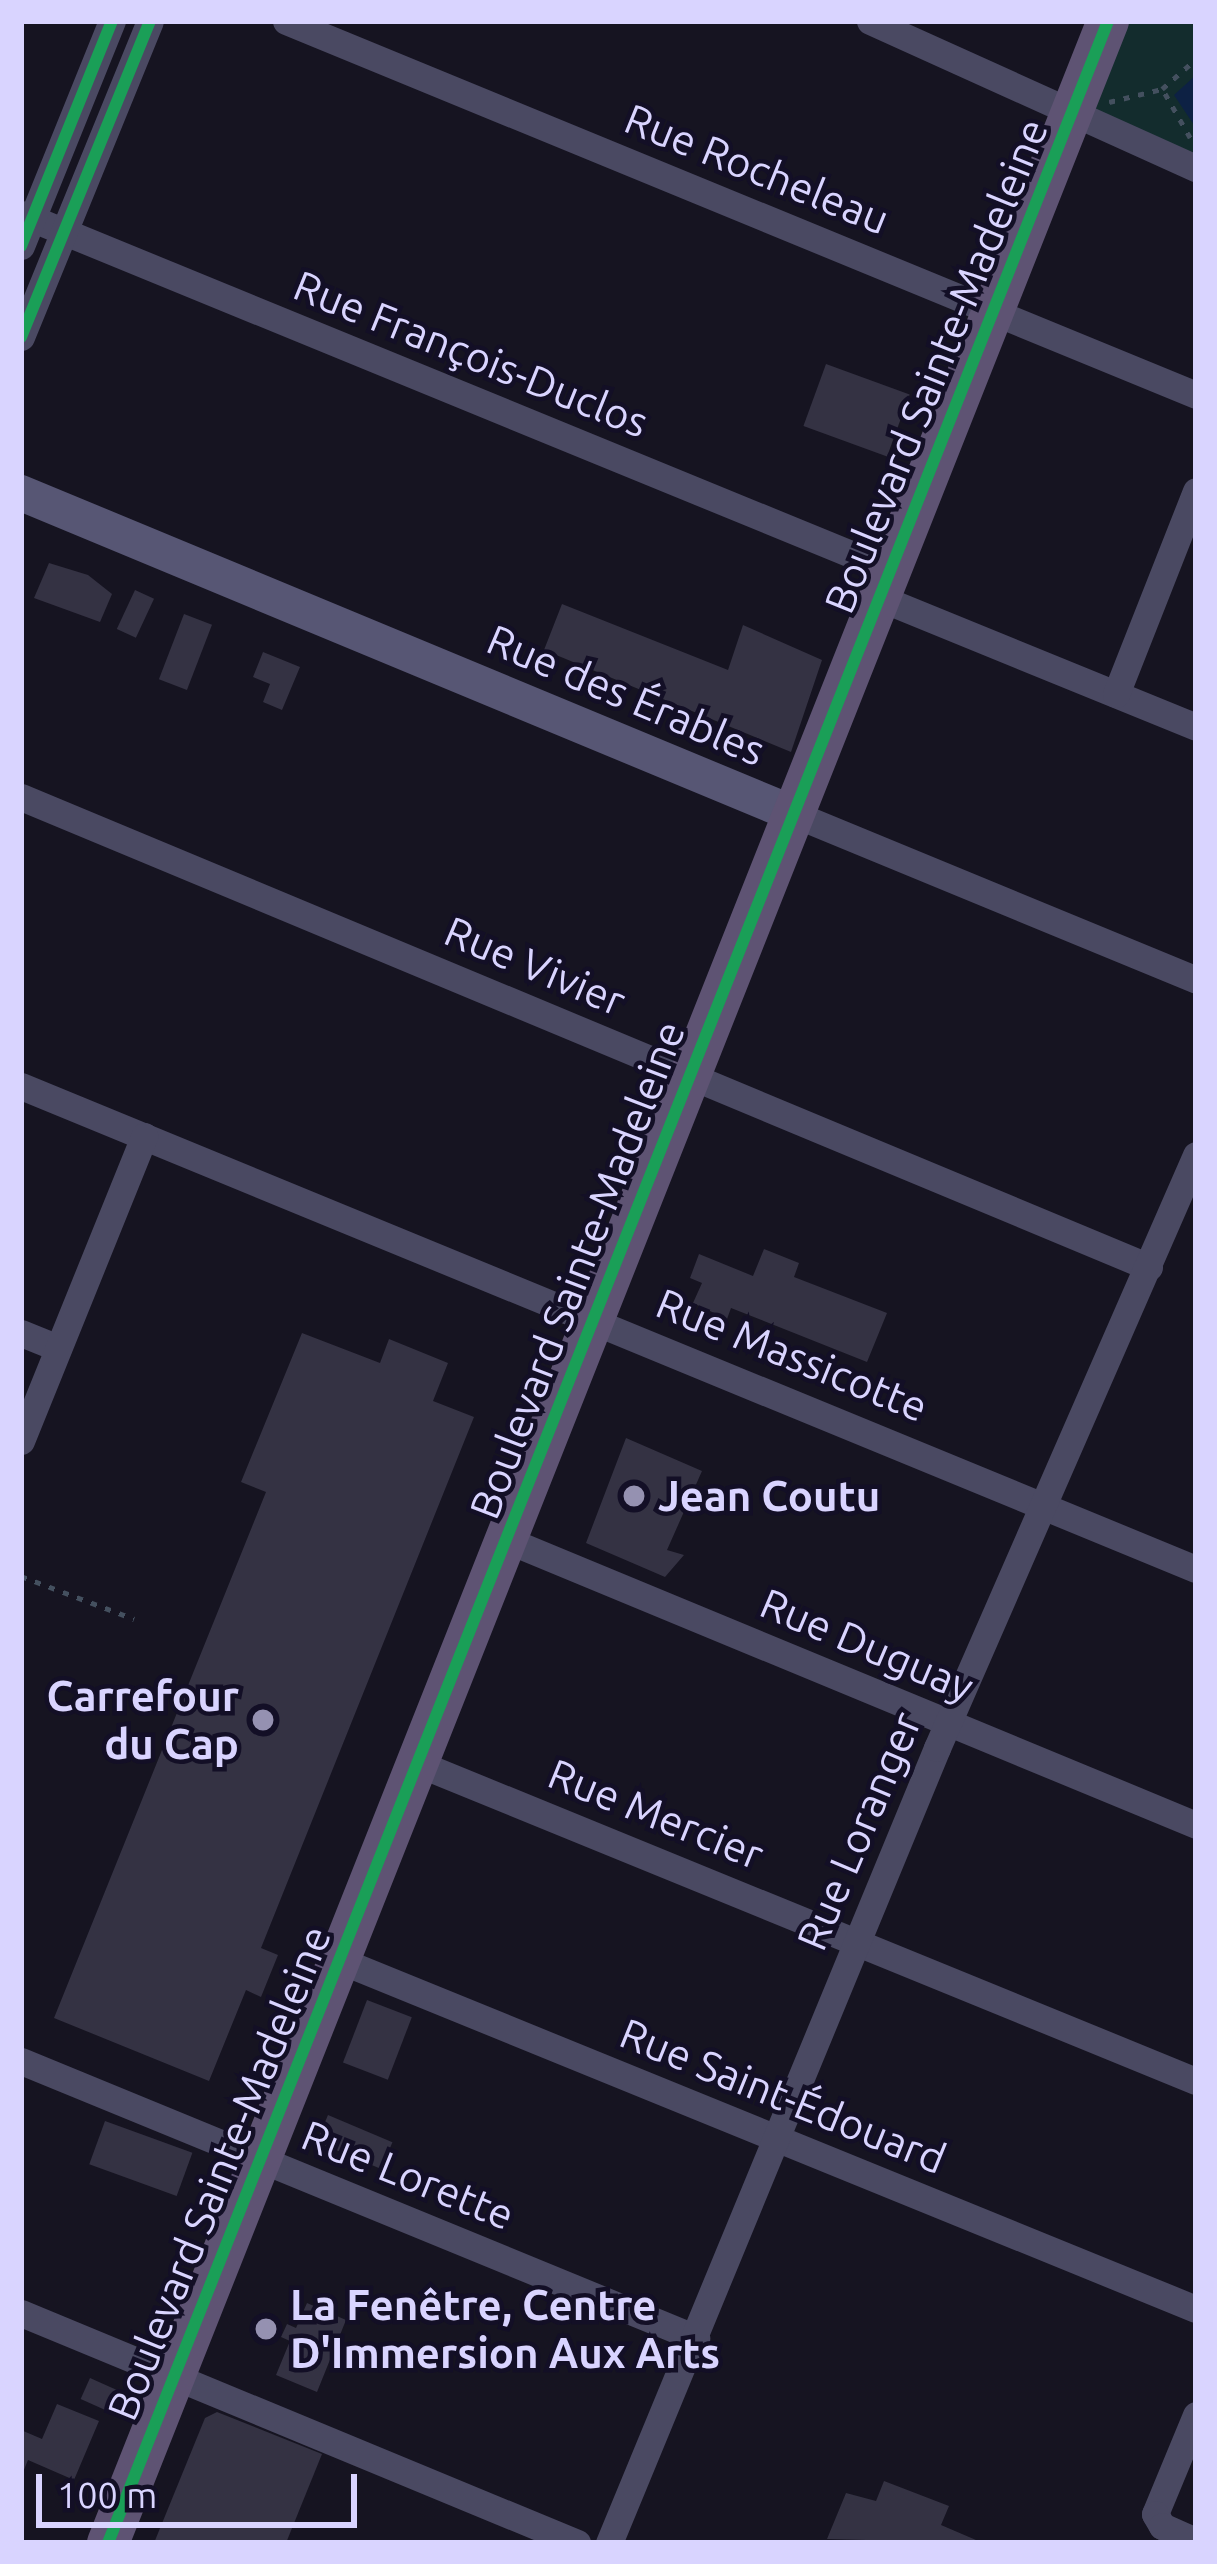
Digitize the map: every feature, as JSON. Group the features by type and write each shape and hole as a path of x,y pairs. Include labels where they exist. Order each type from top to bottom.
{"main road":[{"name":"Boulevard Sainte-Madeleine","path":"108,2543 1108,21"}],"street":[{"path":"21,246 27,216 112,21"},
{"path":"21,337 149,21"},
{"name":"Rue Rocheleau","path":"286,21 1196,395"},
{"path":"870,21 1196,168"},
{"name":"Rue François-Duclos","path":"27,216 885,584 1196,727"},
{"path":"1116,694 1196,491"},
{"name":"Rue des Érables","path":"21,493 1196,980"},
{"name":"Rue Vivier","path":"21,797 1149,1267"},
{"name":"Rue Massicotte","path":"21,1086 1196,1569"},
{"path":"21,1442 144,1136"},
{"name":"Rue Loranger","path":"609,2543 948,1724 1196,1155"},
{"path":"21,1333 58,1348"},
{"name":"Rue Duguay","path":"507,1540 1196,1825"},
{"name":"Rue Mercier","path":"417,1762 1196,2081"},
{"name":"Rue Saint-Édouard","path":"339,1960 1196,2309"},
{"name":"Rue Lorette","path":"21,2061 696,2338"},
{"path":"21,2313 577,2543"},
{"path":"1196,2415 1155,2514 1162,2526 1196,2541"}],"path":[{"path":"1072,110 1162,89 1196,59"},
{"path":"1162,89 1173,119 1196,141"},
{"path":"21,1576 134,1619"}],"green space":[{"path":"1116,21 1196,21 1196,163 1080,113"}],"water":[{"path":"1196,75 1196,128 1174,95"}],"building":[{"path":"826,364 910,394 887,456 803,426"},
{"path":"49,563 88,575 112,594 100,622 34,598"},
{"path":"135,590 154,599 136,638 117,629"},
{"path":"562,604 728,670 743,625 822,660 791,752 544,650"},
{"path":"184,614 212,625 187,690 159,679"},
{"path":"263,652 300,667 282,710 263,702 270,684 253,677"},
{"path":"764,1249 799,1263 794,1277 887,1313 867,1362 731,1308 727,1319 693,1303 702,1283 690,1278 699,1254 753,1276"},
{"name":"Carrefour du Cap","path":"302,1333 380,1363 389,1339 448,1363 433,1401 474,1417 261,1948 278,1955 261,1997 246,1990 209,2081 54,2018 266,1492 241,1482"},
{"path":"626,1438 702,1471 667,1550 684,1555 665,1577 586,1543"},
{"path":"367,2000 412,2017 388,2080 343,2063"},
{"path":"328,2115 392,2142 381,2169 317,2142"},
{"path":"105,2121 192,2153 177,2196 89,2164"},
{"path":"307,2303 346,2320 317,2392 276,2375 290,2341 281,2337 287,2324 296,2328"},
{"path":"90,2378 117,2390 108,2411 81,2399"},
{"path":"57,2404 99,2421 74,2480 28,2460 21,2477 21,2430 42,2439"},
{"path":"217,2412 322,2454 286,2543 154,2543 205,2418"},
{"path":"884,2481 949,2506 941,2525 983,2543 827,2539 846,2493 876,2501"}],"cycle path":[{"path":"21,246 112,21"},
{"path":"21,337 150,21"},
{"path":"108,2543 1108,21"}],"place":[{"name":"Jean Coutu","path":"634,1496"},
{"name":"Carrefour du Cap","path":"263,1720"},
{"name":"La Fenêtre, Centre D'Immersion Aux Arts","path":"266,2329"}]}
